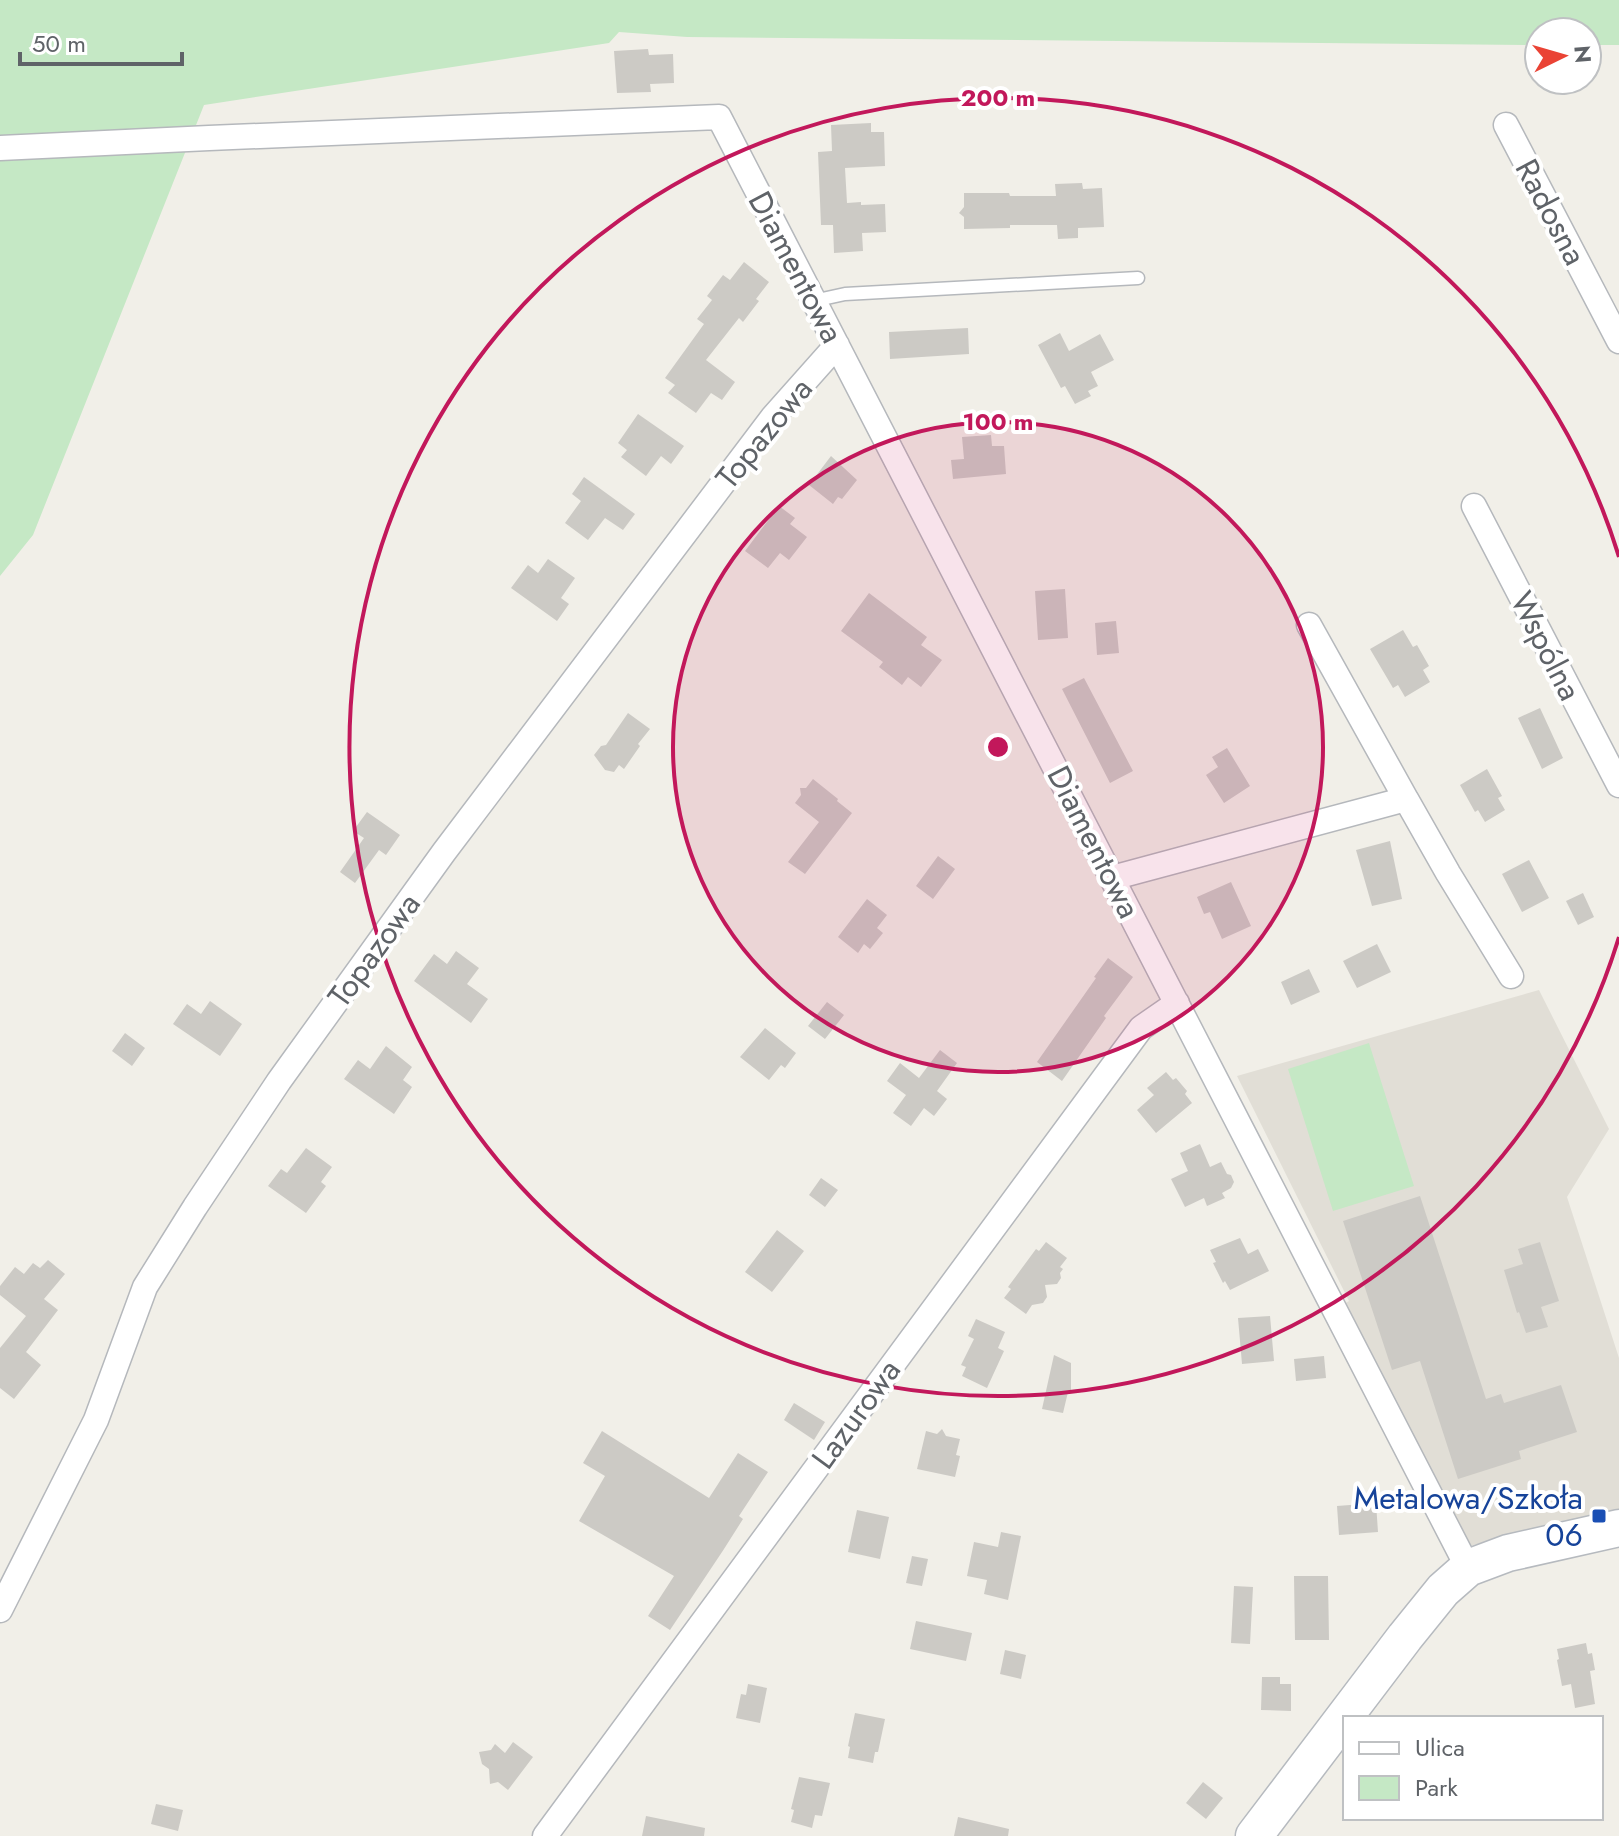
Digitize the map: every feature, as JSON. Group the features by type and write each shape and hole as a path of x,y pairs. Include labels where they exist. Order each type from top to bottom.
{"street":[{"name":"Diamentowa","path":"0,148 719,117 1468,1568"},
{"name":"Radosna","path":"1506,125 1619,341"},
{"name":"Topazowa","path":"0,1610 96,1420 145,1287 195,1207 279,1081 444,852 773,417 837,345"},
{"name":"Wspólna","path":"1474,506 1619,785"},
{"path":"1309,625 1448,873 1511,976"},
{"path":"1112,878 1406,799"},
{"name":"Lazurowa","path":"545,1836 1141,1028 1177,1003"},
{"path":"1345,1716 1443,1590 1468,1568 1508,1553 1617,1537"},
{"path":"1254,1836 1343,1719"}],"lane":[{"path":"813,301 845,294 1138,278"}],"shaded area":[{"path":"1539,990 1609,1129 1567,1197 1619,1358 1619,1510 1469,1546 1344,1304 1349,1301 1237,1076"}],"green space":[{"path":"0,0 1619,0 1619,45 1603,45 1603,16 1523,16 1523,45 687,37 619,32 609,43 204,105 33,535 0,576"},
{"path":"1369,1043 1414,1186 1333,1211 1288,1069"}],"building":[{"path":"648,49 649,55 673,54 674,83 650,84 651,92 617,93 614,51"},
{"path":"871,123 871,132 884,132 885,166 845,168 847,203 885,204 886,232 862,233 863,251 834,253 833,225 821,225 818,152 832,151 831,125"},
{"path":"1082,183 1083,189 1102,188 1104,227 1078,228 1078,238 1058,239 1057,225 964,229 964,217 959,213 964,207 964,193 1056,196 1055,184"},
{"path":"744,262 769,282 743,322 739,318 706,360 735,382 722,400 711,393 696,413 668,393 675,385 665,378 704,324 697,319 712,300 707,296 723,275 730,280"},
{"path":"968,328 969,354 890,359 889,332"},
{"path":"1060,333 1069,351 1100,334 1114,360 1091,372 1098,386 1088,391 1091,396 1075,404 1065,386 1061,388 1038,345"},
{"path":"638,414 684,446 671,464 661,456 646,476 621,457 627,450 618,443"},
{"path":"991,435 992,446 1004,446 1006,474 953,479 951,460 964,459 962,437"},
{"path":"831,456 857,480 842,499 838,497 833,504 809,485"},
{"path":"584,477 635,514 623,530 605,518 588,540 565,523 581,501 572,494"},
{"path":"779,506 795,518 790,524 807,537 789,560 780,553 768,568 745,551"},
{"path":"548,559 575,578 561,598 569,604 557,621 511,588 528,565 538,573"},
{"path":"1065,589 1068,638 1038,640 1035,591"},
{"path":"869,593 927,637 921,645 942,660 921,687 908,677 902,685 879,667 883,662 841,631"},
{"path":"1116,621 1119,653 1097,655 1095,623"},
{"path":"1403,630 1413,647 1417,645 1429,666 1423,670 1430,682 1405,697 1398,685 1393,688 1370,649"},
{"path":"1084,678 1133,771 1110,783 1062,689"},
{"path":"1540,708 1563,758 1542,769 1518,718"},
{"path":"628,713 650,729 624,769 619,765 614,772 605,770 594,755 601,746 606,745"},
{"path":"1227,748 1250,786 1224,803 1206,775 1218,767 1212,757"},
{"path":"1487,769 1502,796 1498,798 1505,810 1485,822 1478,810 1475,812 1460,785"},
{"path":"813,779 852,813 805,874 788,862 819,822 795,803 801,795 800,788 806,788"},
{"path":"367,812 400,835 386,855 379,850 355,883 340,872 364,838 353,831"},
{"path":"1390,841 1402,899 1372,906 1356,850"},
{"path":"938,856 955,869 933,899 916,886"},
{"path":"1529,860 1549,898 1522,912 1502,874"},
{"path":"1231,882 1251,926 1222,939 1210,912 1204,914 1197,897"},
{"path":"1583,893 1594,917 1578,925 1566,901"},
{"path":"867,899 887,915 877,928 883,933 870,949 864,944 858,953 838,937"},
{"path":"1377,944 1391,972 1357,988 1343,961"},
{"path":"456,951 479,968 467,984 488,999 471,1023 414,981 434,954 447,964"},
{"path":"1108,958 1133,977 1062,1081 1037,1062"},
{"path":"1309,969 1320,992 1291,1005 1281,982"},
{"path":"210,1001 242,1024 220,1056 173,1024 187,1004 201,1014"},
{"path":"827,1002 844,1015 825,1039 808,1026"},
{"path":"765,1028 796,1053 785,1068 781,1065 769,1080 740,1057"},
{"path":"125,1033 145,1048 132,1066 112,1051"},
{"path":"386,1046 412,1067 403,1080 412,1087 394,1114 344,1079 358,1060 370,1069"},
{"path":"940,1050 957,1063 937,1091 947,1099 934,1116 924,1108 911,1126 893,1113 906,1095 887,1081 900,1063 919,1078"},
{"path":"1166,1072 1187,1091 1185,1094 1192,1103 1156,1133 1137,1110 1154,1095 1147,1088"},
{"path":"1200,1144 1210,1167 1221,1162 1234,1182 1222,1193 1225,1198 1207,1206 1204,1198 1185,1207 1171,1179 1188,1171 1180,1153"},
{"path":"306,1148 332,1167 321,1182 326,1186 306,1213 268,1186 281,1169 287,1173"},
{"path":"821,1178 838,1190 825,1207 809,1195"},
{"path":"1420,1196 1486,1399 1501,1394 1504,1403 1561,1385 1577,1432 1519,1451 1521,1459 1458,1479 1420,1361 1392,1370 1343,1221"},
{"path":"777,1230 804,1251 772,1292 745,1272"},
{"path":"1240,1238 1248,1254 1258,1249 1269,1271 1230,1290 1213,1263 1216,1262 1210,1250"},
{"path":"1046,1242 1067,1258 1060,1267 1063,1269 1057,1284 1045,1285 1047,1297 1043,1303 1032,1305 1026,1314 1004,1298 1011,1289 1008,1287 1036,1249 1039,1251"},
{"path":"1540,1242 1559,1301 1541,1307 1548,1327 1526,1333 1504,1270 1523,1264 1518,1249"},
{"path":"48,1260 65,1274 44,1299 58,1310 26,1352 41,1365 14,1399 0,1388 0,1348 26,1316 0,1295 0,1286 15,1267 24,1274 33,1263 40,1268"},
{"path":"1270,1316 1274,1361 1242,1364 1238,1318"},
{"path":"976,1319 1005,1332 998,1348 1004,1351 987,1388 962,1376 966,1367 961,1365 974,1339 968,1336"},
{"path":"1054,1355 1071,1363 1071,1392 1068,1392 1063,1413 1042,1409"},
{"path":"1324,1356 1326,1378 1296,1381 1294,1359"},
{"path":"794,1403 825,1422 814,1440 784,1420"},
{"path":"942,1429 946,1436 960,1439 955,1477 917,1469 926,1431 937,1434"},
{"path":"602,1431 709,1498 738,1453 768,1472 739,1516 743,1519 670,1630 648,1616 674,1576 579,1521 605,1476 583,1463"},
{"path":"1376,1503 1378,1532 1339,1535 1337,1506"},
{"path":"857,1510 889,1517 880,1559 848,1552"},
{"path":"1001,1532 1021,1536 1008,1600 984,1594 987,1580 967,1576 974,1542 998,1547"},
{"path":"912,1556 928,1559 922,1586 906,1583"},
{"path":"1294,1576 1328,1576 1329,1640 1295,1640"},
{"path":"1234,1586 1253,1587 1250,1644 1231,1643"},
{"path":"916,1621 972,1633 966,1661 910,1649"},
{"path":"1586,1643 1588,1654 1592,1653 1595,1670 1590,1671 1595,1704 1575,1708 1571,1684 1562,1686 1557,1649"},
{"path":"1005,1650 1026,1655 1021,1679 1000,1674"},
{"path":"1262,1677 1280,1677 1280,1684 1291,1684 1291,1711 1261,1710"},
{"path":"748,1684 767,1688 760,1723 736,1718 741,1694 746,1695"},
{"path":"855,1713 885,1719 873,1763 848,1758"},
{"path":"513,1742 533,1757 508,1790 498,1782 490,1784 489,1769 482,1764 479,1752 491,1750 495,1744 505,1753"},
{"path":"799,1777 830,1783 822,1816 815,1815 812,1828 791,1822"},
{"path":"1203,1782 1223,1798 1206,1819 1186,1803"},
{"path":"156,1804 183,1810 178,1831 151,1824"},
{"path":"646,1816 705,1828 704,1836 642,1836"},
{"path":"958,1817 1009,1829 1008,1836 954,1836"}],"place":[{"name":"Metalowa/Szkoła 06","path":"1599,1516"}]}
